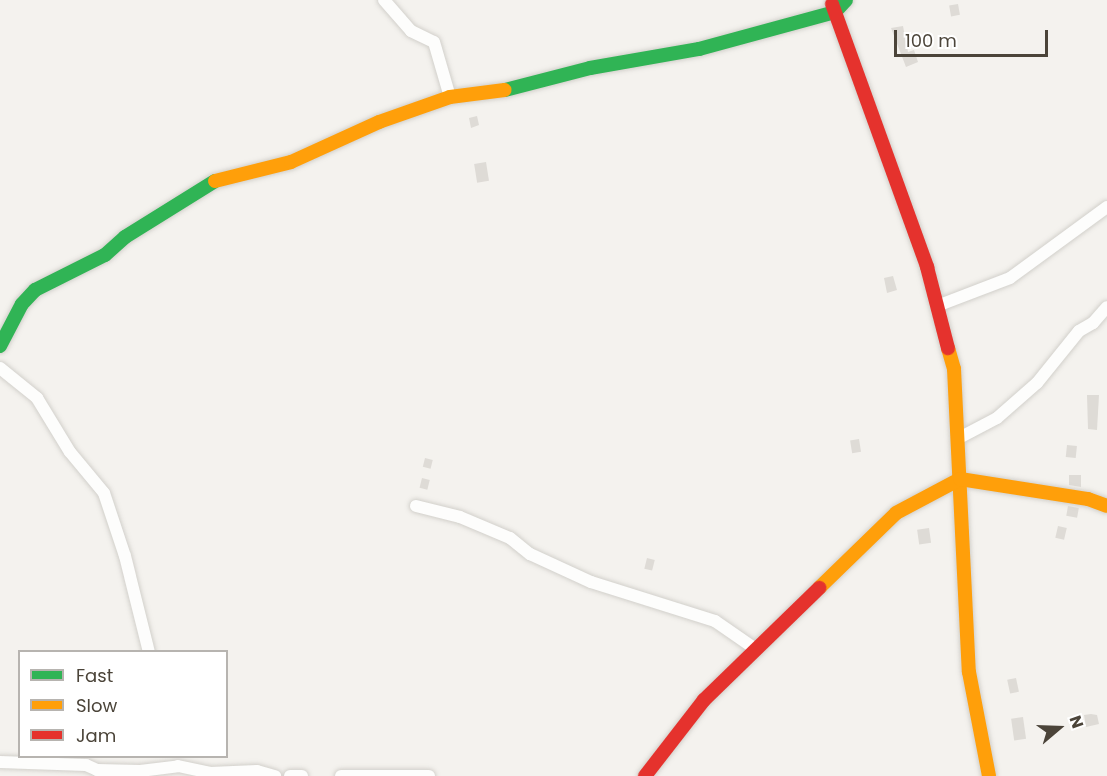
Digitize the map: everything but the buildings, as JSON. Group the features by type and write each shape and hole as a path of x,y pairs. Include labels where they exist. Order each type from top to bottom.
{"street":[{"path":"384,0 411,31 434,42 450,97"},
{"path":"0,346 22,304 35,290 105,255 125,237 218,179 291,162 369,126 450,97 499,91 590,68 699,50 846,0"},
{"path":"833,6 927,267 954,369 969,672 989,776"},
{"path":"937,306 1010,278 1107,207"},
{"path":"959,438 996,418 1037,382 1079,331 1093,323 1107,307"},
{"path":"0,368 38,399 70,452 104,493 125,556 149,650"},
{"path":"645,776 697,708 754,648 788,621 885,522 960,479 1089,499 1107,506"},
{"path":"416,506 460,517 510,538 530,554 591,582 715,621 754,648"},
{"path":"0,762 86,765 97,770 178,766 210,773 257,771 275,776"},
{"path":"290,776 302,776"},
{"path":"341,776 429,776"}],"traffic: fast":[{"path":"505,90 590,68 699,49 835,12 846,0"},
{"path":"0,346 22,304 35,290 105,255 125,237 215,181"}],"traffic: slow":[{"path":"215,181 291,162 379,122 450,97 505,90"},
{"path":"948,348 954,369 969,672 989,776"},
{"path":"819,588 896,513 960,479 1088,499 1107,506"}],"traffic: jam":[{"path":"832,4 927,267 948,348"},
{"path":"645,776 704,700 819,588"}]}
